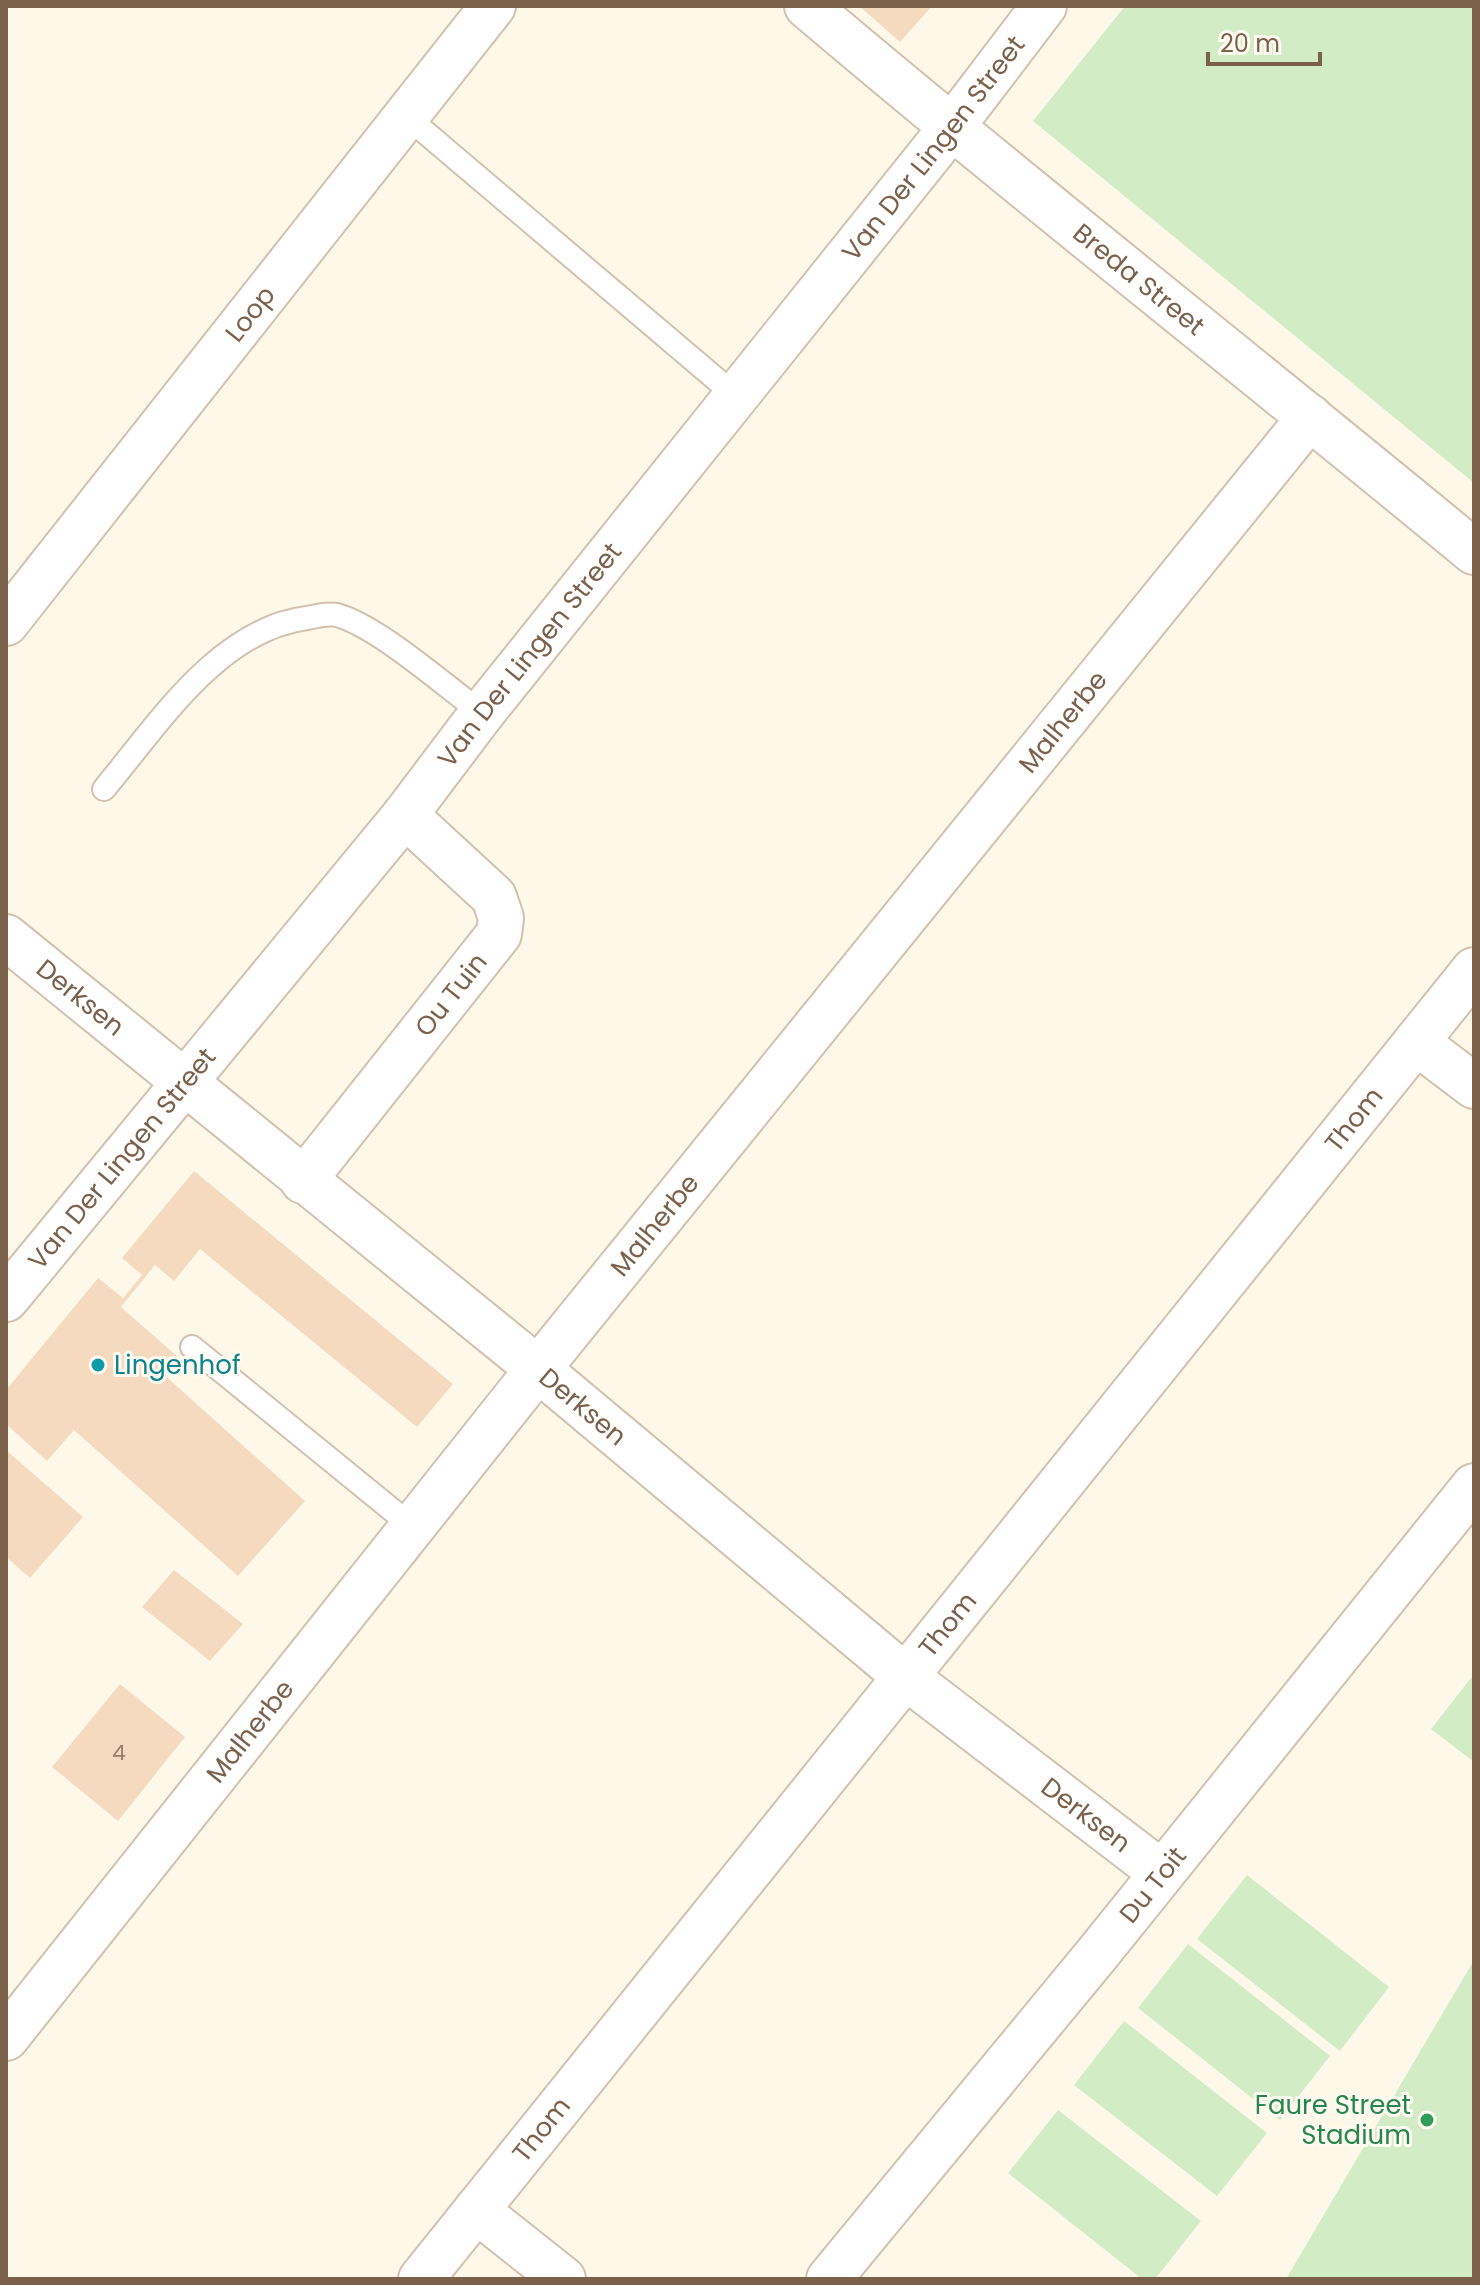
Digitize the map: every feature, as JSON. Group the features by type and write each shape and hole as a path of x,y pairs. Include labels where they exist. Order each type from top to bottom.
{"street":[{"name":"Loop","path":"6,623 493,6"},
{"name":"Breda Street","path":"807,6 951,128 1474,552"},
{"name":"Van Der Lingen Street","path":"6,1299 405,815 482,713 951,128 1044,6"},
{"name":"Malherbe","path":"6,2038 538,1369 1310,417"},
{"name":"Ou Tuin","path":"303,1181 499,934 501,918 494,897 405,815"},
{"name":"Derksen","path":"6,937 538,1369 906,1677 1162,1873"},
{"name":"Thom","path":"421,2279 1474,970"},
{"path":"1416,1042 1474,1086"},
{"name":"Du Toit","path":"829,2279 1474,1486"},
{"path":"476,2210 563,2279"}],"lane":[{"path":"406,116 736,396"},
{"path":"104,789 202,672 253,634 293,619 334,614 370,630 482,713"},
{"path":"192,1347 413,1527"}],"green space":[{"path":"1125,6 1474,6 1474,483 1033,121"},
{"path":"1474,1674 1474,1762 1431,1729"},
{"path":"1247,1875 1389,1987 1340,2051 1197,1939"},
{"path":"1188,1944 1330,2056 1280,2120 1138,2008"},
{"name":"Faure Street Stadium","path":"1474,1960 1474,2279 1286,2279"},
{"path":"1124,2021 1267,2133 1217,2196 1074,2085"},
{"path":"1058,2110 1201,2221 1155,2279 1142,2279 1008,2173"}],"building":[{"path":"859,6 932,6 900,42"},
{"name":"Lingenhof","path":"194,1171 453,1384 417,1427 200,1249 174,1281 155,1265 121,1307 177,1356 162,1373 305,1501 238,1576 74,1430 47,1461 6,1424 6,1390 98,1278 123,1298 142,1275 122,1258"},
{"path":"6,1450 83,1517 30,1578 6,1557"},
{"path":"174,1570 243,1624 210,1661 142,1607"},
{"path":"120,1684 185,1737 118,1821 52,1767"}],"place":[{"name":"Lingenhof","path":"98,1365"},
{"name":"Faure Street Stadium","path":"1427,2120"}]}
